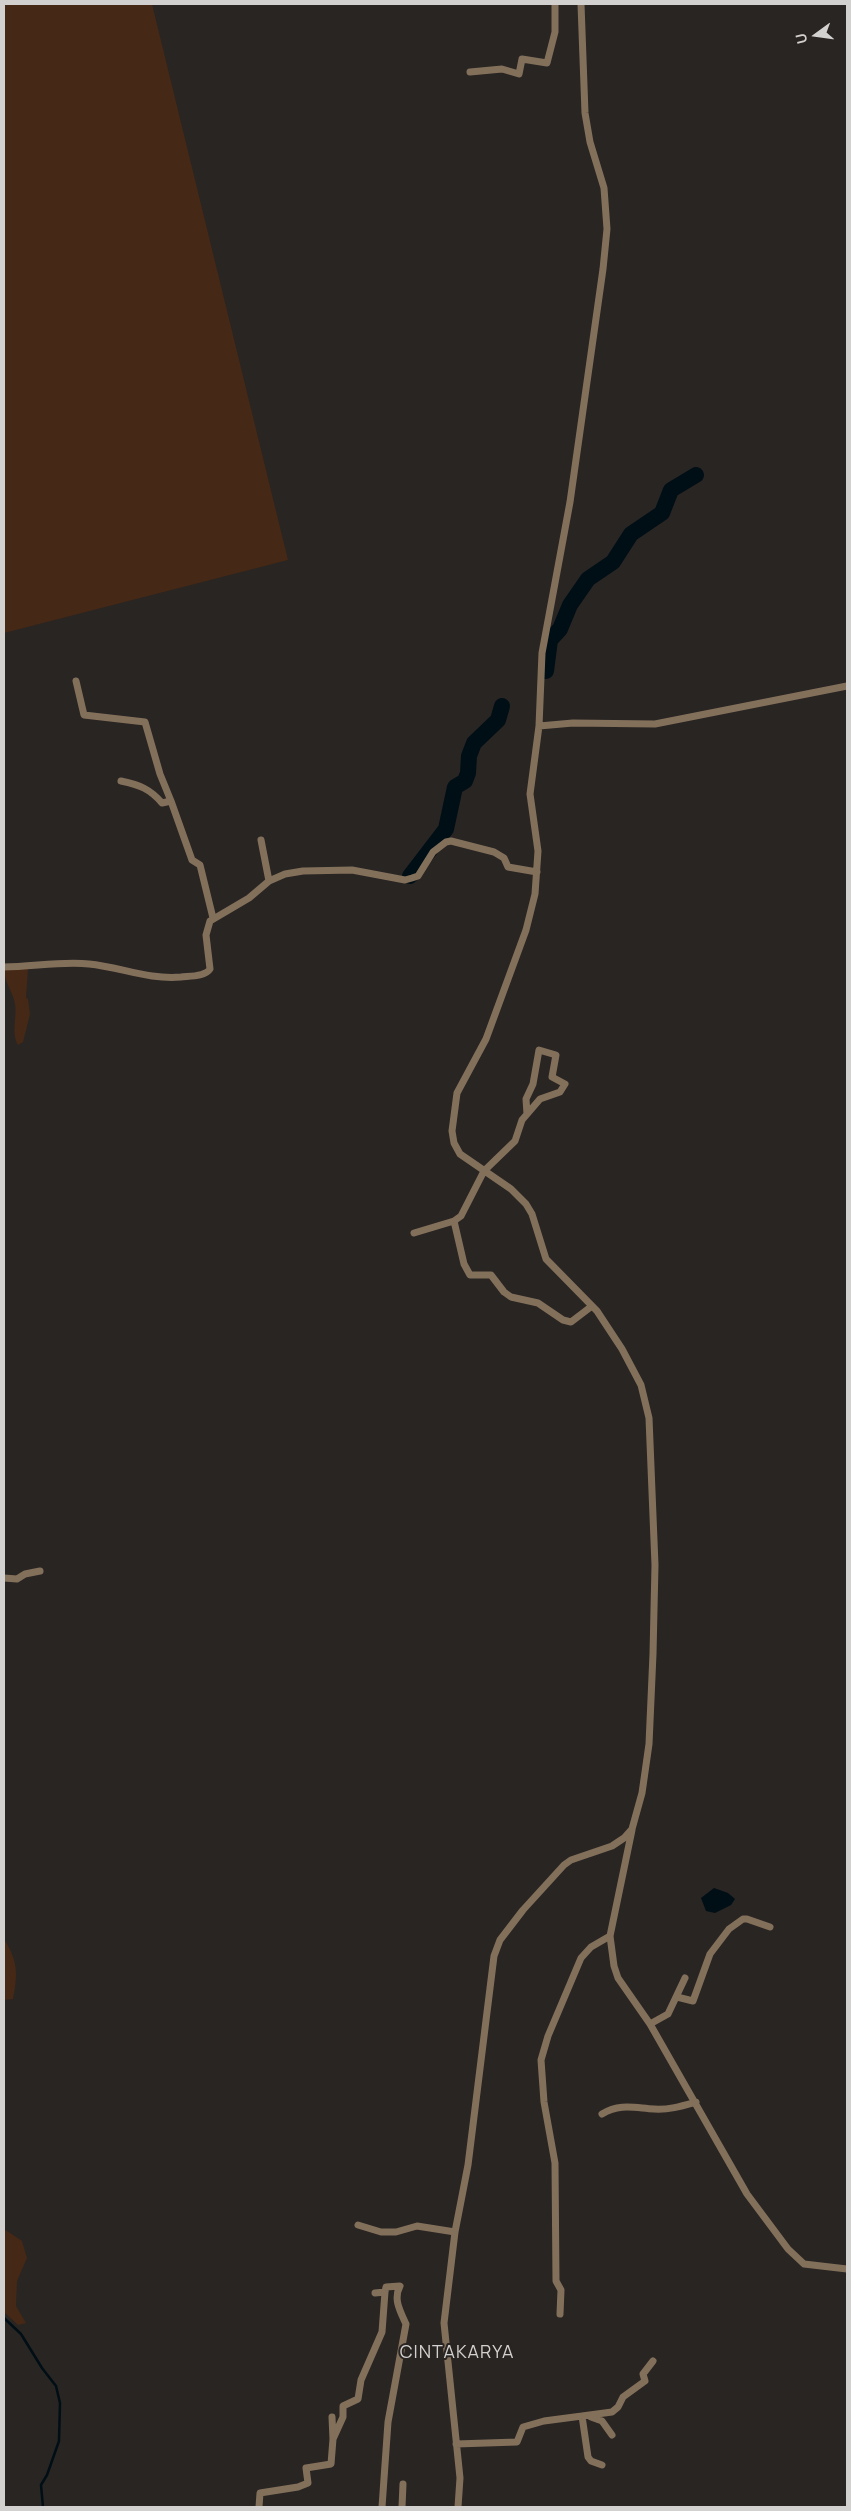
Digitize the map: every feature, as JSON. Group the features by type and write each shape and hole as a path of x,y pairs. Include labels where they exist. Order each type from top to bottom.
{"street":[{"path":"470,72 502,69 519,74 522,59 547,62 555,32 555,4"},
{"path":"581,4 585,113 590,142 604,188 606,229 603,269 570,502 542,654 539,726 530,794 538,851 535,894 526,930 486,1039 457,1093 452,1115 452,1131 457,1149 484,1171 511,1189 526,1204 532,1214 546,1259 592,1306 622,1349 641,1385 646,1400 651,1432 655,1565 650,1734 642,1793 632,1829 610,1936 616,1972 650,2024 747,2194 796,2258 809,2265 847,2269"},
{"path":"76,681 84,715 145,722 160,774 192,860 200,865 212,918"},
{"path":"539,726 573,723 655,724 847,686"},
{"path":"121,781 140,784 152,791 162,803 171,801"},
{"path":"260,840 268,881"},
{"path":"4,967 78,963 107,966 150,977 180,977 205,974 210,969 207,927 212,918 249,898 268,881 290,873 319,871 369,872 405,880 418,876 433,852 446,842 451,841 494,852 504,858 508,867 537,872"},
{"path":"414,1233 454,1221 461,1216 484,1171 515,1141 521,1121 540,1099 560,1092 566,1084 552,1077 556,1055 539,1050 533,1084 526,1099 527,1114"},
{"path":"454,1221 464,1264 470,1274 491,1275 504,1292 511,1297 538,1303 563,1320 571,1322 592,1306"},
{"path":"4,1578 17,1579 25,1574 40,1571"},
{"path":"458,2507 460,2478 444,2323 455,2232 468,2166 496,1947 523,1910 564,1865 571,1860 612,1846 632,1829"},
{"path":"677,1997 693,2001 710,1954 729,1929 747,1919 770,1927"},
{"path":"560,2314 561,2290 556,2281 555,2163 544,2102 541,2060 548,2036 581,1958 591,1946 610,1936"},
{"path":"650,2024 668,2014 685,1978"},
{"path":"602,2114 620,2106 676,2108 696,2102"},
{"path":"358,2225 381,2232 396,2232 417,2226 455,2232"},
{"path":"333,2439 343,2417 343,2406 358,2400 361,2380 382,2332 386,2287 400,2286 397,2298 400,2312 406,2324 388,2422 382,2507"},
{"path":"375,2293 385,2292"},
{"path":"456,2444 517,2442 523,2427 544,2421 608,2414 614,2410 623,2397 645,2381 643,2372 653,2360"},
{"path":"585,2416 602,2421 612,2435"},
{"path":"585,2416 588,2458 590,2461 602,2465"},
{"path":"259,2507 260,2493 298,2487 308,2482 306,2468 331,2464 332,2417"},
{"path":"402,2507 403,2484"}],"shaded area":[{"path":"4,4 152,4 288,560 4,633"},
{"path":"4,969 28,969 26,998 28,999 30,1014 23,1042 18,1045 15,1036 15,1004 5,978"},
{"path":"714,1888 728,1893 735,1899 731,1905 715,1913 706,1911 701,1898"},
{"path":"4,1939 12,1954 16,1968 16,1982 13,1999 4,2000"},
{"path":"4,2229 22,2241 27,2258 17,2281 16,2306 26,2323 18,2325 4,2312"}],"waterway":[{"path":"546,671 550,640 560,629 570,605 588,579 613,562 631,534 662,513 671,490 696,475"},
{"path":"410,876 446,829 455,787 465,781 468,773 469,756 474,743 498,720 502,706"},
{"path":"4,2318 21,2334 42,2368 56,2386 60,2403 59,2441 47,2475 41,2485 43,2507"}],"district":[{"name":"CINTAKARYA","path":"457,2353"}]}
